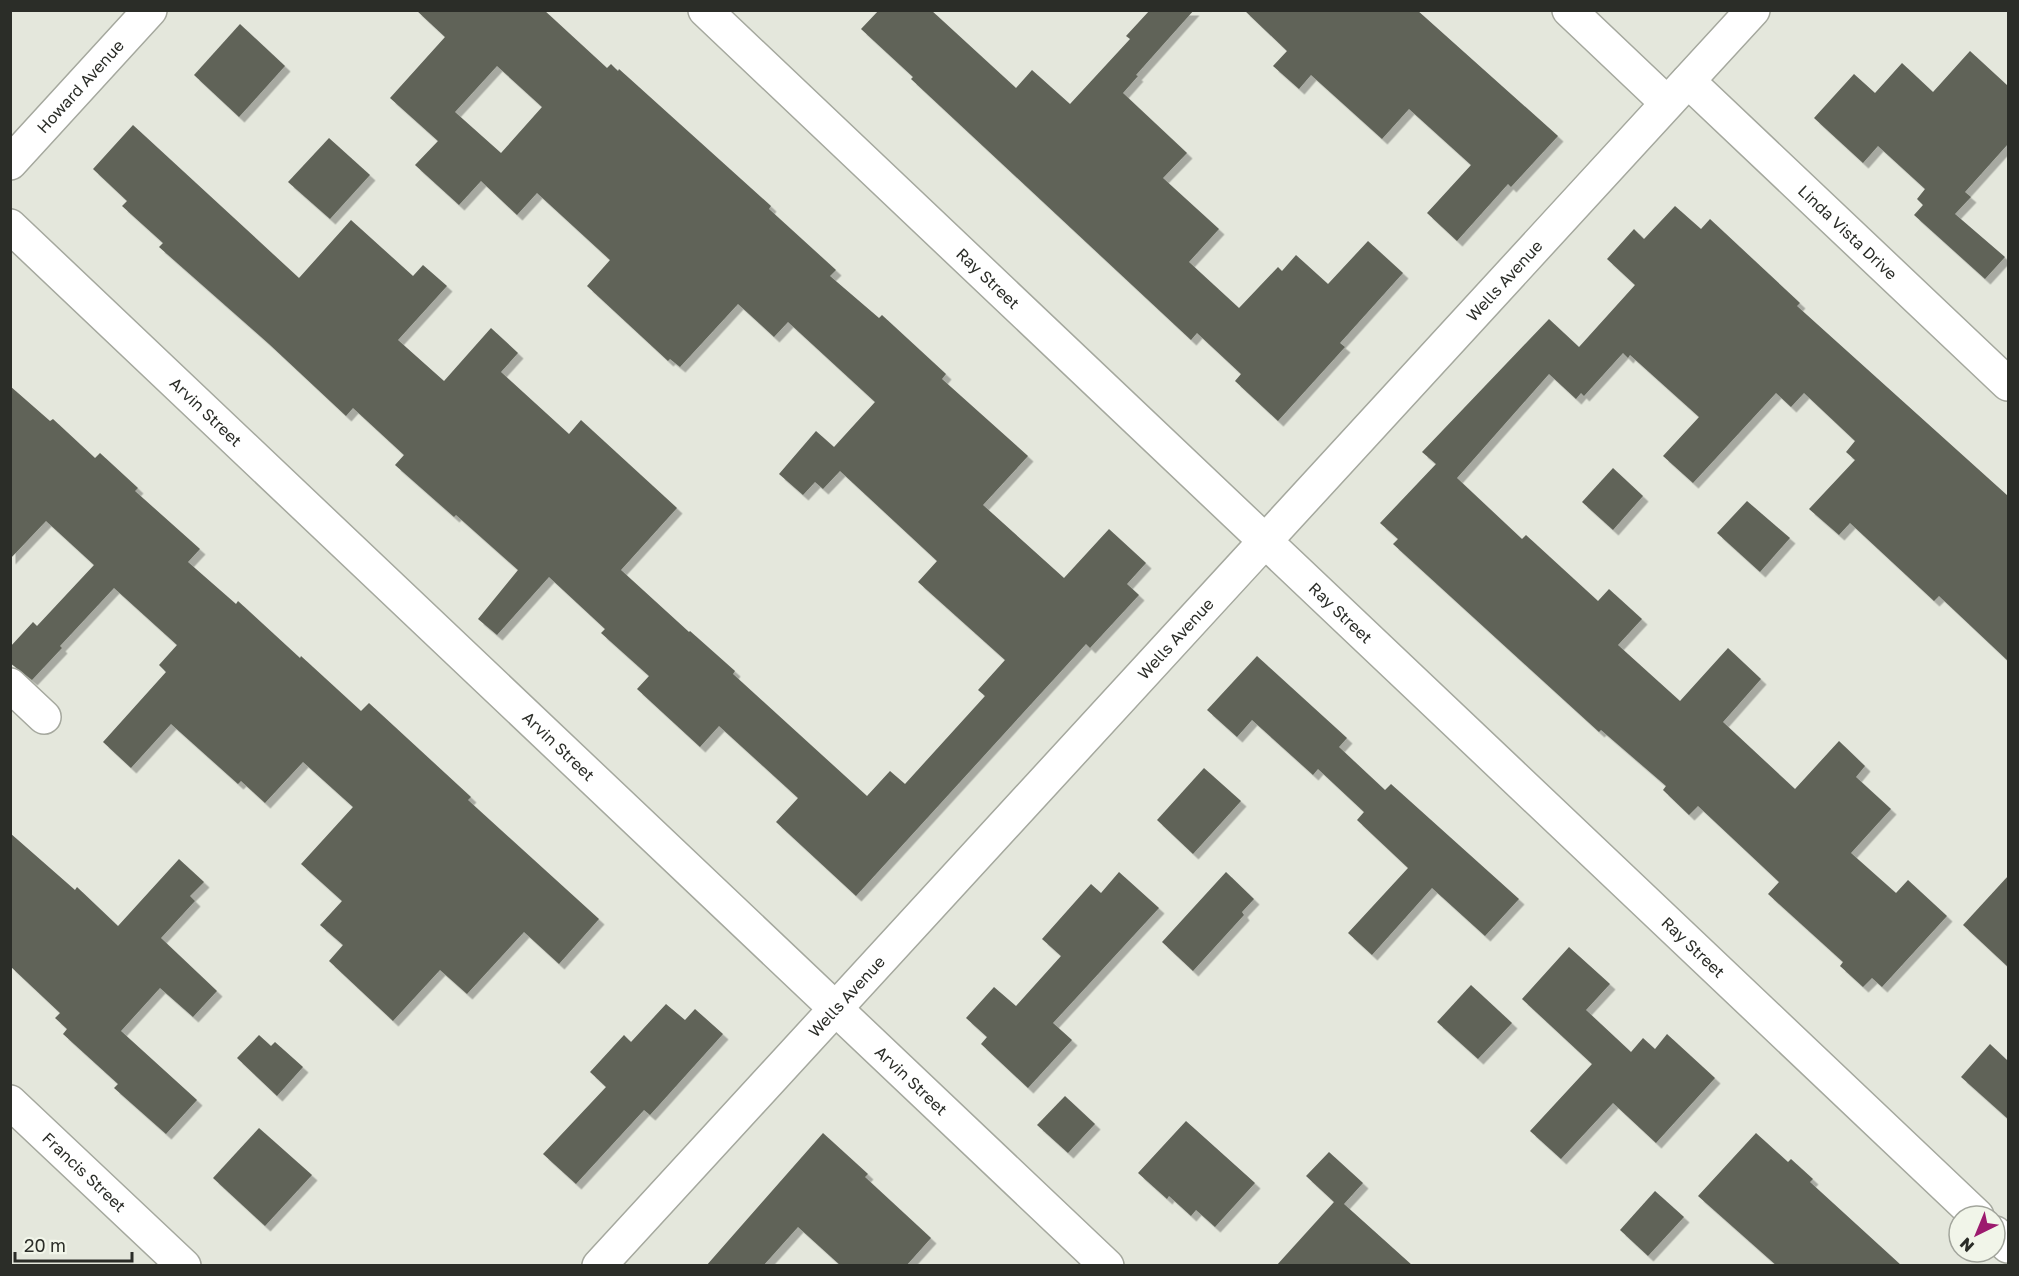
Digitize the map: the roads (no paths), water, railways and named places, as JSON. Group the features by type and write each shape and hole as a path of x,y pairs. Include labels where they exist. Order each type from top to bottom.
{"street":[{"name":"Howard Avenue","path":"10,163 150,10"},
{"name":"Ray Street","path":"705,10 1964,1204"},
{"name":"Linda Vista Drive","path":"1569,10 1678,92 2008,384"},
{"name":"Wells Avenue","path":"599,1266 1753,10"},
{"name":"Arvin Street","path":"10,226 1107,1266"},
{"path":"10,685 44,717"},
{"name":"Francis Street","path":"10,1102 184,1266"}]}
